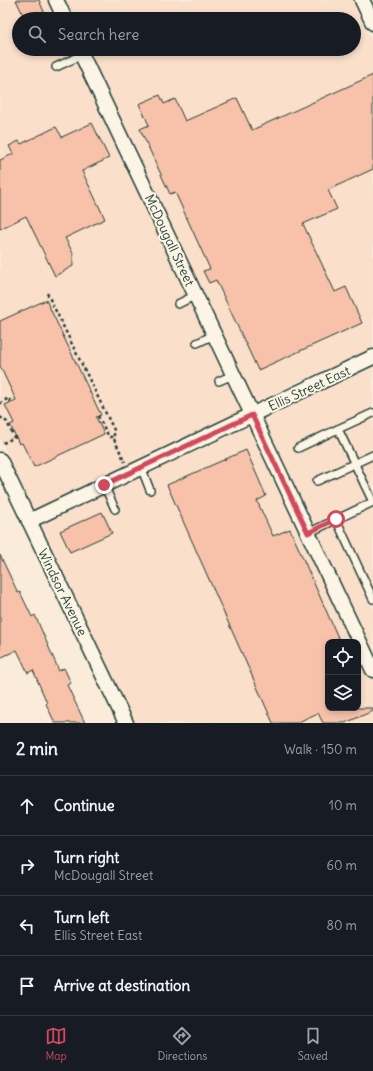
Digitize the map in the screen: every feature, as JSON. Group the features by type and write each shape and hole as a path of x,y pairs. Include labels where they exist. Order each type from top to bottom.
{"street":[{"path":"56,0 62,12"},
{"path":"362,0 373,23"},
{"name":"McDougall Street","path":"82,56 373,670"},
{"name":"Ellis Street East","path":"29,521 373,358"},
{"name":"Windsor Avenue","path":"0,460 126,723"}],"lane":[{"path":"56,67 74,56"},
{"path":"178,304 196,295"},
{"path":"197,343 214,334"},
{"path":"219,381 233,375"},
{"path":"298,448 373,413"},
{"path":"308,533 373,502 338,429"},
{"path":"317,481 373,455"},
{"path":"141,467 150,490"},
{"path":"104,485 115,509"},
{"path":"336,519 373,599"}],"path":[{"path":"47,293 115,432 113,437"},
{"path":"0,404 9,398 11,403"},
{"path":"98,416 109,436 113,437 126,464"},
{"path":"0,417 7,422 15,438 4,443"}],"shaded area":[{"path":"0,0 352,0 358,12 12,12 12,56 361,56 361,19 373,45 373,348 258,401 268,421 273,414 373,367 373,723 133,723 0,439"}],"building":[{"path":"16,0 39,0 44,12 22,12"},
{"path":"373,75 373,169 328,190 337,209 303,224 335,292 346,287 362,323 258,370 216,280 209,283 203,271 210,269 175,192 170,194 140,129 149,125 139,104 160,95 164,104 175,99 185,121 237,98 252,130"},
{"path":"92,123 109,158 82,171 105,219 65,238 73,253 73,266 55,276 26,216 0,229 0,160 13,154 9,146 19,141 21,144 56,127 62,137"},
{"path":"46,300 101,415 96,417 104,434 34,467 22,443 19,444 10,425 14,423 5,405 16,400 0,366 0,321"},
{"path":"246,450 266,496 257,501 273,536 290,529 339,639 325,639 325,711 361,711 361,708 373,708 373,711 345,723 323,723 318,713 296,723 273,723 167,485"},
{"path":"102,512 112,533 70,552 60,531"},
{"path":"0,555 18,593 20,592 32,617 35,615 59,671 64,668 71,683 67,685 85,723 55,723 33,670 28,673 17,650 0,658"}],"route":[{"path":"104,485 252,415 308,533 336,519"}]}
